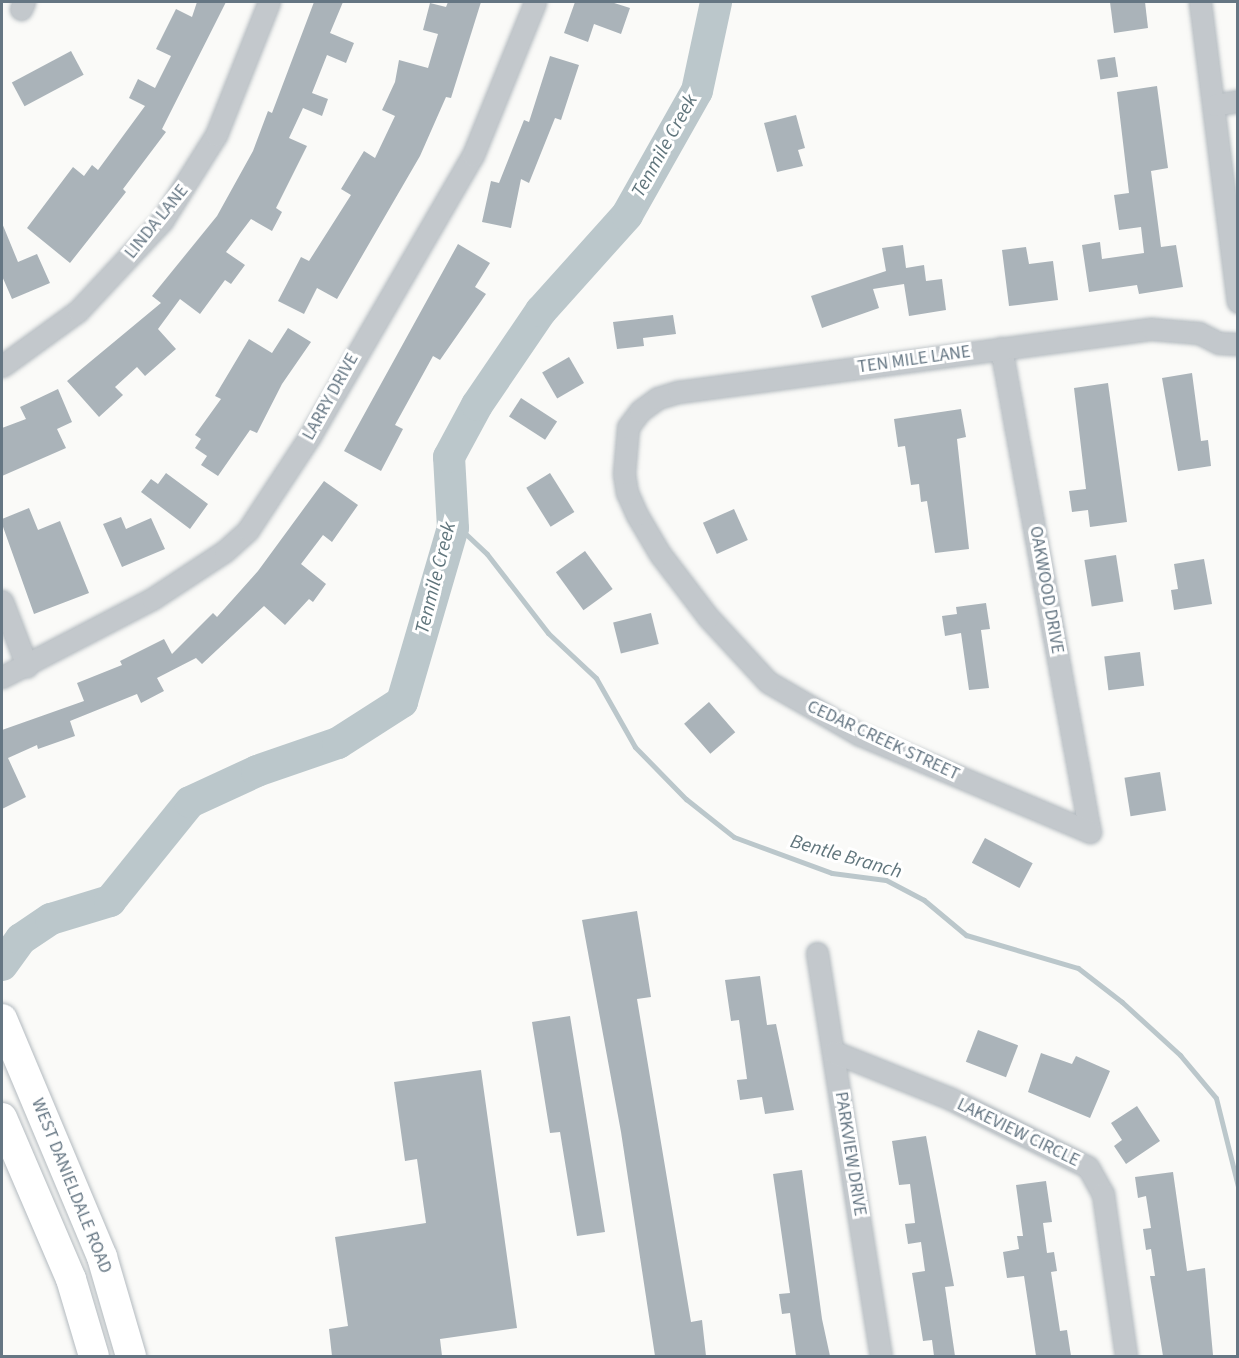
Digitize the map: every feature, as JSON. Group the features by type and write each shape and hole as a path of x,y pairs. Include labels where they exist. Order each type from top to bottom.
{"main road":[{"name":"WEST DANIELDALE ROAD","path":"6,1028 102,1257 131,1356"},
{"name":"WEST DANIELDALE ROAD","path":"2,1118 71,1279 94,1356"}],"street":[{"name":"LINDA LANE","path":"2,366 78,311 162,221 216,135 269,2"},
{"name":"LARRY DRIVE","path":"2,677 152,599 225,551 248,530 310,436 473,155 535,2"},
{"path":"1200,2 1238,302"},
{"path":"1214,105 1238,101"},
{"name":"TEN MILE LANE","path":"623,453 628,427 640,411 658,398 678,392 1152,329 1198,333 1219,343 1238,344"},
{"name":"OAKWOOD DRIVE","path":"1001,348 1090,832"},
{"name":"CEDAR CREEK STREET","path":"623,453 627,493 660,554 708,617 768,682 861,735 1090,832"},
{"path":"2,602 27,666"},
{"name":"PARKVIEW DRIVE","path":"817,952 881,1356"},
{"name":"LAKEVIEW CIRCLE","path":"834,1052 949,1098 1088,1167 1103,1194 1126,1356"}],"building":[{"path":"197,2 226,2 162,129 166,132 123,189 126,192 70,263 27,228 73,167 84,176 92,165 98,170 145,106 129,98 138,79 155,88 171,56 156,49 176,9 192,17"},
{"path":"314,2 343,2 330,33 354,43 346,63 327,55 312,93 328,99 322,116 303,108 289,138 307,146 276,208 282,212 272,231 251,219 226,252 245,265 231,284 225,280 200,314 180,299 158,329 176,349 145,376 137,367 115,387 123,395 99,417 67,381 161,303 152,296 217,216 253,151 268,111 272,113"},
{"path":"448,2 481,2 451,98 446,97 420,156 337,299 317,288 304,314 278,301 301,257 309,261 351,195 341,189 364,151 375,158 395,116 382,110 395,82 399,60 428,68 438,34 423,30 430,3 446,7"},
{"path":"575,2 611,2 630,8 621,34 594,24 588,42 564,33"},
{"path":"1110,2 1145,2 1148,28 1114,33"},
{"path":"71,51 84,75 25,106 12,82"},
{"path":"550,56 579,65 561,120 555,118 529,183 521,179 511,228 482,222 491,181 499,183 524,120 529,122"},
{"path":"1115,57 1118,77 1100,80 1097,60"},
{"path":"1157,86 1168,168 1151,171 1161,247 1176,245 1183,287 1139,294 1137,285 1089,292 1082,245 1100,242 1102,259 1144,253 1141,227 1119,230 1114,195 1129,193 1117,92"},
{"path":"796,115 805,148 798,150 803,166 777,172 764,123"},
{"path":"2,223 18,262 37,254 50,283 12,299 2,276"},
{"path":"458,244 490,263 475,287 486,294 440,360 433,356 395,425 403,429 381,471 344,451"},
{"path":"903,245 906,268 924,265 926,281 942,279 946,310 909,316 904,284 873,289 879,308 822,328 811,296 886,271 882,248"},
{"path":"1026,247 1029,264 1053,261 1058,300 1009,306 1002,250"},
{"path":"673,315 676,334 643,338 644,346 617,349 613,322"},
{"path":"288,328 311,342 282,384 257,433 250,430 218,476 201,465 207,456 195,448 201,439 195,435 221,399 215,396 249,339 272,353"},
{"path":"569,357 584,383 557,398 542,372"},
{"path":"1192,373 1201,441 1208,440 1211,466 1178,471 1162,378"},
{"path":"1108,383 1127,522 1090,527 1088,510 1072,512 1069,491 1086,489 1074,388"},
{"path":"58,389 72,422 57,429 66,448 2,476 2,428 26,419 20,407"},
{"path":"521,398 557,421 545,440 509,416"},
{"path":"961,409 966,437 957,439 969,549 935,553 927,501 921,502 919,484 911,485 905,446 898,447 894,419"},
{"path":"166,473 208,504 190,529 141,492 151,479 158,484"},
{"path":"550,473 574,512 551,527 526,488"},
{"path":"324,481 358,505 332,542 323,535 301,564 326,584 313,602 309,599 285,625 264,606 202,664 196,658 157,678 164,691 141,703 137,694 70,721 75,736 38,749 37,745 8,758 26,797 2,809 2,730 84,701 77,683 122,665 120,661 164,639 172,654 213,613 217,617 258,571"},
{"path":"29,508 38,530 60,521 89,593 34,614 2,524 2,519"},
{"path":"734,509 748,540 717,554 703,523"},
{"path":"121,517 126,529 151,518 165,549 122,567 103,524"},
{"path":"585,551 613,589 584,610 556,572"},
{"path":"1116,555 1123,601 1092,606 1084,560"},
{"path":"1204,559 1212,604 1174,610 1171,590 1178,589 1174,564"},
{"path":"986,603 990,629 981,630 989,688 969,690 961,633 945,636 942,616 957,614 956,607"},
{"path":"651,613 659,644 621,653 613,622"},
{"path":"1140,652 1144,686 1108,690 1104,656"},
{"path":"709,702 735,732 710,754 684,724"},
{"path":"1160,772 1166,811 1131,816 1124,778"},
{"path":"985,838 1033,863 1020,888 972,863"},
{"path":"637,911 651,997 637,999 691,1322 702,1320 706,1356 655,1356 621,1132 582,920"},
{"path":"760,976 767,1025 776,1024 794,1110 765,1114 762,1097 740,1100 737,1080 747,1079 739,1020 731,1021 725,980"},
{"path":"570,1016 605,1232 577,1236 560,1132 550,1133 532,1022"},
{"path":"978,1030 1018,1045 1006,1077 966,1062"},
{"path":"1041,1053 1072,1064 1076,1056 1110,1071 1090,1118 1028,1092"},
{"path":"481,1070 517,1328 440,1339 442,1356 332,1356 329,1329 348,1326 335,1237 426,1223 417,1159 405,1161 394,1082"},
{"path":"1137,1106 1160,1141 1126,1164 1114,1146 1122,1140 1111,1123"},
{"path":"926,1136 954,1286 945,1287 955,1356 934,1356 932,1340 923,1341 912,1273 925,1271 921,1242 908,1244 905,1224 915,1223 910,1184 899,1185 892,1141"},
{"path":"802,1170 822,1319 830,1356 796,1356 790,1313 782,1314 779,1294 790,1293 773,1174"},
{"path":"1173,1172 1187,1271 1205,1268 1213,1355 1163,1356 1150,1276 1155,1276 1151,1249 1146,1250 1143,1229 1151,1228 1146,1196 1138,1198 1135,1177"},
{"path":"1046,1181 1052,1222 1043,1223 1047,1253 1054,1252 1057,1271 1051,1272 1060,1331 1067,1330 1071,1356 1036,1356 1024,1276 1007,1278 1003,1252 1019,1249 1017,1236 1023,1236 1016,1185"}],"waterway":[{"name":"Tenmile Creek","path":"2,965 21,939 51,919 110,901 190,802 257,771 338,743 402,702 453,528 449,457 477,405 541,311 627,215 697,91 716,2"},
{"name":"Bentle Branch","path":"452,521 487,554 548,633 596,678 635,747 686,799 734,837 832,873 886,880 924,900 966,935 1078,968 1122,1002 1180,1055 1216,1098 1238,1186"}]}
